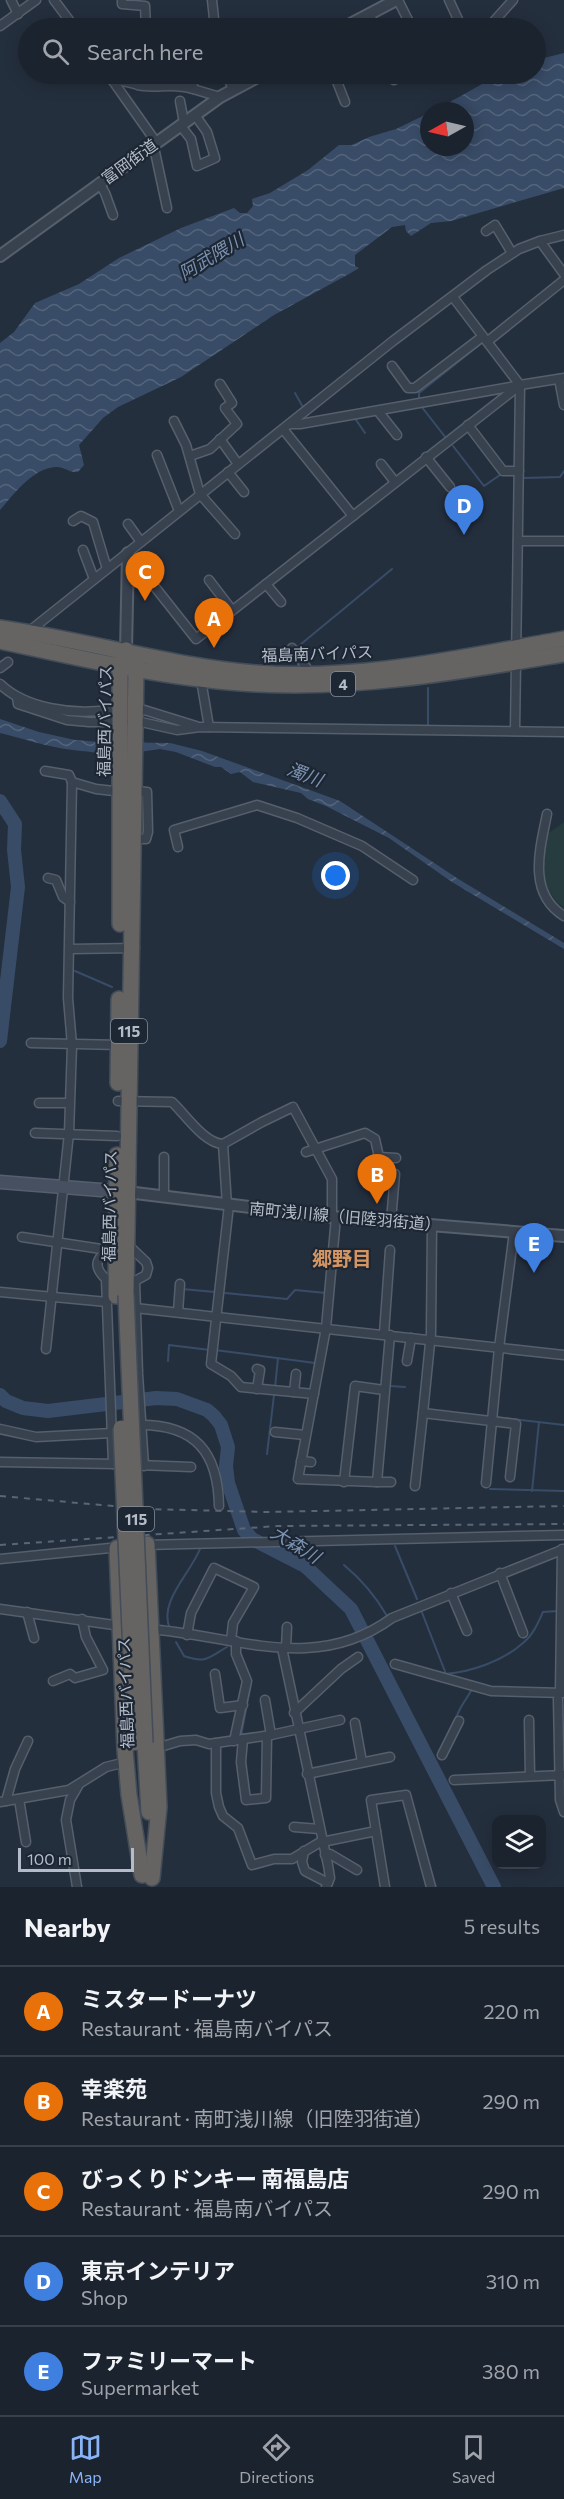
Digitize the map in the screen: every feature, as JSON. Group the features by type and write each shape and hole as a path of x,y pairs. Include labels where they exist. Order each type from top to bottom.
{"highway":[{"name":"福島南バイパス","path":"0,628 242,671 311,674 516,655 564,654"},
{"name":"福島南バイパス","path":"3,645 201,680 273,685 339,684 516,655 564,639"},
{"name":"福島西バイパス","path":"126,650 130,721 127,767 122,1191 116,1246 116,1298 145,1745 147,1882"},
{"name":"福島西バイパス","path":"122,1191 117,1136 123,1101"},
{"path":"144,1545 149,1629 145,1745 159,1806 147,1882"},
{"path":"118,1547 126,1762 129,1795 147,1882"}],"main road":[{"path":"3,1182 122,1191"}],"street":[{"path":"11,0 18,14"},
{"path":"0,26 36,0"},
{"path":"54,0 68,18"},
{"path":"122,0 122,4 145,6 146,18"},
{"path":"212,0 214,18"},
{"path":"363,18 397,0 407,18"},
{"path":"449,0 457,18"},
{"path":"497,18 513,0"},
{"path":"370,14 371,18"},
{"path":"115,84 153,144 167,208"},
{"path":"135,84 178,85 220,97"},
{"path":"193,84 193,89"},
{"path":"231,84 233,90"},
{"name":"富岡街道","path":"0,256 153,144 220,97 244,84"},
{"path":"338,84 345,102"},
{"path":"180,101 182,124 191,139 198,166 216,158 207,132 195,115"},
{"path":"99,183 113,216"},
{"path":"486,231 495,225 513,253"},
{"path":"3,645 29,632 393,341 513,253 540,241 564,235"},
{"path":"540,241 564,274"},
{"path":"392,366 408,388 415,388 564,280"},
{"path":"453,297 520,385 515,731"},
{"path":"286,426 562,378 564,405"},
{"path":"190,456 210,449 237,424 225,408 232,402 220,384"},
{"path":"128,553 196,639 520,385"},
{"path":"378,411 397,435"},
{"path":"174,421 190,456 200,495 235,534"},
{"path":"468,425 503,471 519,471"},
{"path":"286,426 353,516"},
{"path":"220,439 238,464"},
{"path":"157,455 179,511"},
{"path":"426,457 450,487"},
{"path":"381,464 395,482"},
{"path":"228,472 244,492"},
{"path":"73,521 81,516 93,522 106,569"},
{"path":"128,524 141,542"},
{"path":"518,541 564,541"},
{"path":"83,550 94,579"},
{"path":"126,650 128,553"},
{"path":"209,580 232,610"},
{"path":"266,584 281,602"},
{"path":"292,648 311,674"},
{"path":"0,668 8,662"},
{"path":"201,680 204,727"},
{"path":"0,684 17,697 34,704 78,712 108,710"},
{"path":"17,697 18,704 67,720 89,722 130,721 204,727 564,732"},
{"path":"130,721 177,730 204,727"},
{"path":"45,771 69,775 72,782 69,998 72,1045 69,1133 46,1349"},
{"path":"72,782 96,789 114,791"},
{"path":"70,949 139,948 138,791"},
{"path":"178,847 174,830 257,805 297,818 362,846 413,880"},
{"path":"547,814 540,849 539,876 547,899 564,916"},
{"path":"48,878 56,880 63,897 70,902"},
{"path":"31,1043 123,1045"},
{"path":"123,1101 172,1102 203,1134 217,1144 223,1144 293,1107 332,1179 334,1217 326,1328 298,1479 391,1482"},
{"path":"39,1103 69,1103"},
{"path":"35,1133 117,1136"},
{"path":"306,1152 365,1133 375,1138 380,1157 396,1158"},
{"path":"223,1144 228,1205 211,1364 231,1376 241,1387 314,1394"},
{"path":"164,1157 164,1196"},
{"path":"392,1221 395,1174"},
{"name":"南町浅川線（旧陸羽街道）","path":"122,1191 334,1217 564,1236"},
{"path":"416,1486 431,1340 432,1225"},
{"path":"486,1483 499,1348 514,1232"},
{"path":"22,1237 57,1243 116,1246 146,1262 148,1268 146,1275 135,1281 141,1465 191,1467"},
{"path":"377,1482 384,1390 390,1250"},
{"path":"178,1312 180,1284"},
{"path":"0,1292 51,1297 116,1298 110,1382 116,1464 0,1462"},
{"path":"135,1308 564,1355"},
{"path":"407,1361 411,1338"},
{"path":"257,1370 260,1370 257,1389"},
{"path":"294,1392 296,1374"},
{"path":"344,1482 355,1386 384,1390"},
{"path":"423,1413 516,1424 510,1477"},
{"path":"141,1425 161,1425 178,1429 191,1435 202,1445 212,1467 219,1506"},
{"path":"0,1430 36,1437 112,1430"},
{"path":"275,1432 306,1435"},
{"path":"301,1461 312,1462"},
{"path":"144,1545 564,1535"},
{"path":"0,1559 118,1547"},
{"path":"149,1629 305,1650 348,1642 375,1630 392,1618 563,1549 560,1800 564,1812"},
{"path":"187,1635 190,1613 214,1568 254,1587 233,1623 236,1654 247,1681 239,1740 246,1800 266,1798 269,1735 265,1700"},
{"path":"500,1573 523,1633"},
{"path":"452,1593 467,1631"},
{"path":"0,1609 122,1626"},
{"path":"27,1612 34,1638"},
{"path":"53,1681 70,1674 75,1678 103,1670 86,1637 82,1619"},
{"path":"287,1627 284,1648 294,1713 326,1855 330,1878 327,1885 305,1871 302,1862 304,1851"},
{"path":"294,1713 341,1669 358,1657"},
{"path":"395,1664 491,1691 560,1695"},
{"path":"215,1674 220,1708 243,1705"},
{"path":"145,1745 180,1741 216,1743 269,1735 339,1720"},
{"path":"529,1720 531,1776"},
{"path":"442,1755 459,1721"},
{"path":"355,1723 362,1762"},
{"path":"3,1802 28,1741"},
{"path":"216,1743 216,1793 219,1807 223,1816 238,1828 252,1865 274,1859 287,1861 322,1842 376,1831"},
{"path":"308,1774 390,1757"},
{"path":"3,1802 69,1790 106,1767 126,1762"},
{"path":"454,1780 562,1775"},
{"path":"77,1887 66,1820 70,1800 78,1785"},
{"path":"385,1887 371,1800 406,1796 431,1887"},
{"path":"19,1798 26,1842"},
{"path":"294,1827 319,1829"},
{"path":"326,1855 330,1854 357,1870"}],"green space":[{"path":"564,822 564,908 550,892 542,864 549,833"}],"water":[{"name":"阿武隈川","path":"564,53 564,188 451,221 431,223 411,236 406,231 405,225 392,227 355,255 355,266 359,268 274,315 181,377 118,407 103,418 79,445 84,465 78,472 55,467 39,472 24,483 0,510 0,343 14,332 35,303 79,284 119,258 181,228 234,208 240,213 247,213 253,206 252,199 270,193 308,170 339,145 352,145 420,117 420,156 474,156 474,102 450,102 482,84 546,84 546,58"},
{"name":"濁川","path":"0,719 39,732 75,740 170,743 202,751 340,801 460,880 564,943 564,949 452,882 389,838 308,799 301,793 253,782 240,772 231,774 221,767 215,767 176,752 160,749 104,757 93,752 46,745 0,733"}],"waterway":[{"path":"419,401 419,393 483,342"},
{"path":"295,393 304,409"},
{"path":"421,406 446,438"},
{"path":"354,417 365,433"},
{"path":"453,446 484,486 500,475"},
{"path":"523,478 560,477 564,471"},
{"path":"295,649 392,569"},
{"path":"428,688 428,729"},
{"name":"大森川","path":"0,801 15,824 14,850 18,887 0,1041"},
{"path":"75,971 112,987"},
{"path":"182,1289 215,1292"},
{"path":"225,1293 287,1299 295,1290 326,1293"},
{"path":"168,1361 169,1345 210,1350"},
{"path":"215,1350 315,1363"},
{"path":"275,1388 278,1358"},
{"path":"390,1386 405,1387"},
{"name":"大森川","path":"0,1395 6,1401 23,1408 48,1411 156,1398 177,1399 207,1410 214,1416 221,1425 228,1447 226,1466 228,1483 244,1530 252,1539 305,1566 351,1609 494,1887"},
{"path":"267,1454 274,1395"},
{"path":"496,1417 564,1425"},
{"path":"532,1491 539,1422"},
{"path":"490,1489 564,1491"},
{"path":"395,1546 417,1599"},
{"path":"170,1629 167,1619 172,1598 200,1549"},
{"path":"344,1565 368,1588 387,1616"},
{"path":"421,1610 446,1674"},
{"path":"445,1674 476,1668 506,1655 530,1636 543,1612 558,1611"},
{"path":"176,1642 184,1656 198,1659 207,1658 227,1647"},
{"path":"241,1654 247,1671"},
{"path":"241,1736 251,1682"},
{"path":"443,1744 471,1691"}],"railway":[{"path":"0,1496 146,1509 268,1512 564,1506"},
{"path":"0,1545 278,1526 564,1524"}],"place":[{"name":"東京インテリア","path":"464,535"},
{"name":"びっくりドンキー 南福島店","path":"145,601"},
{"name":"ミスタードーナツ","path":"214,648"},
{"name":"幸楽苑","path":"377,1204"},
{"name":"ファミリーマート","path":"534,1273"}],"district":[{"name":"郷野目","path":"342,1258"}]}
